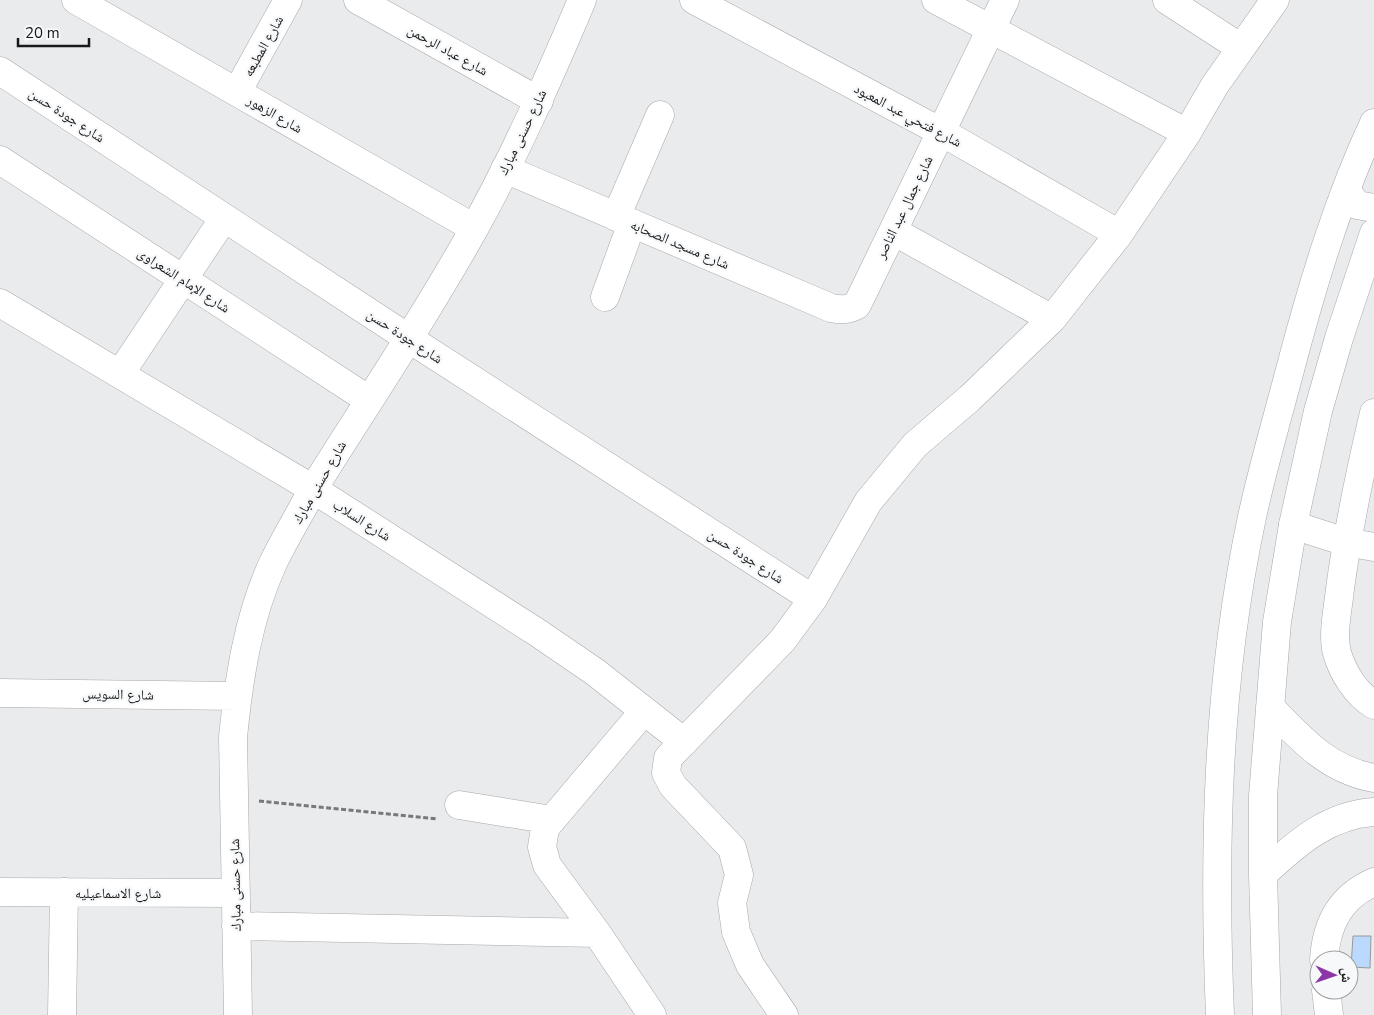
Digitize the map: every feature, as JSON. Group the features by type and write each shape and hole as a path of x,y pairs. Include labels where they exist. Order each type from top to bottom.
{"street":[{"name":"شارع الزهور","path":"76,0 474,228"},
{"name":"شارع المطبعه","path":"237,92 288,0"},
{"name":"شارع عباد الرحمن","path":"358,0 539,101"},
{"name":"شارع حسنى مبارك","path":"238,1015 233,736 237,696 250,629 273,564 313,489 408,338 474,228 539,101 582,0"},
{"name":"شارع فتحي عبد المعبود","path":"694,0 941,132 1119,234"},
{"path":"936,0 1187,132"},
{"name":"شارع جمال عبد الناصر","path":"857,305 1005,0"},
{"path":"1167,0 1241,48"},
{"path":"784,1015 750,965 736,932 732,903 739,875 732,848 673,786 666,773 668,758 782,641 813,599 868,502 915,446 970,398 1052,319 1119,234 1187,132 1215,85 1275,0"},
{"name":"شارع جودة حسن","path":"0,71 408,338 813,599"},
{"path":"605,297 624,220 660,115"},
{"path":"1220,1015 1216,908 1218,789 1235,613 1254,508 1302,327 1327,244 1346,190 1374,123"},
{"name":"شارع الإمام الشعراوى","path":"0,160 369,400"},
{"name":"شارع مسجد الصحابه","path":"505,169 831,308 845,310 857,305"},
{"path":"1346,190 1357,205 1374,208"},
{"path":"120,374 224,218"},
{"path":"893,231 1052,319"},
{"path":"1268,1015 1263,874 1263,796 1277,622 1294,525 1318,411 1374,233"},
{"path":"1327,244 1352,248 1365,259"},
{"name":"شارع السلاب","path":"0,303 313,489 538,633 595,672 684,742"},
{"path":"1374,413 1359,475 1346,542 1336,620 1337,652 1348,679 1367,701 1374,705"},
{"path":"1294,525 1346,542 1374,547"},
{"name":"شارع السويس","path":"0,693 237,696"},
{"path":"1270,707 1306,745 1326,761 1348,772 1374,778"},
{"path":"644,710 546,828 542,847 547,865 597,933 652,1015"},
{"path":"459,806 552,820"},
{"path":"1263,874 1302,839 1323,826 1346,817 1374,812"},
{"path":"1324,950 1325,940 1332,920 1344,902 1360,888 1374,882"},
{"name":"شارع الاسماعيليه","path":"0,892 236,893"},
{"path":"62,1015 64,892"},
{"path":"236,926 597,933"},
{"path":"1327,1000 1329,1015"}],"path":[{"path":"234,799 453,820 456,807 459,806"}],"building":[{"path":"1353,936 1371,936 1370,968 1359,967 1359,950 1352,950"}]}
